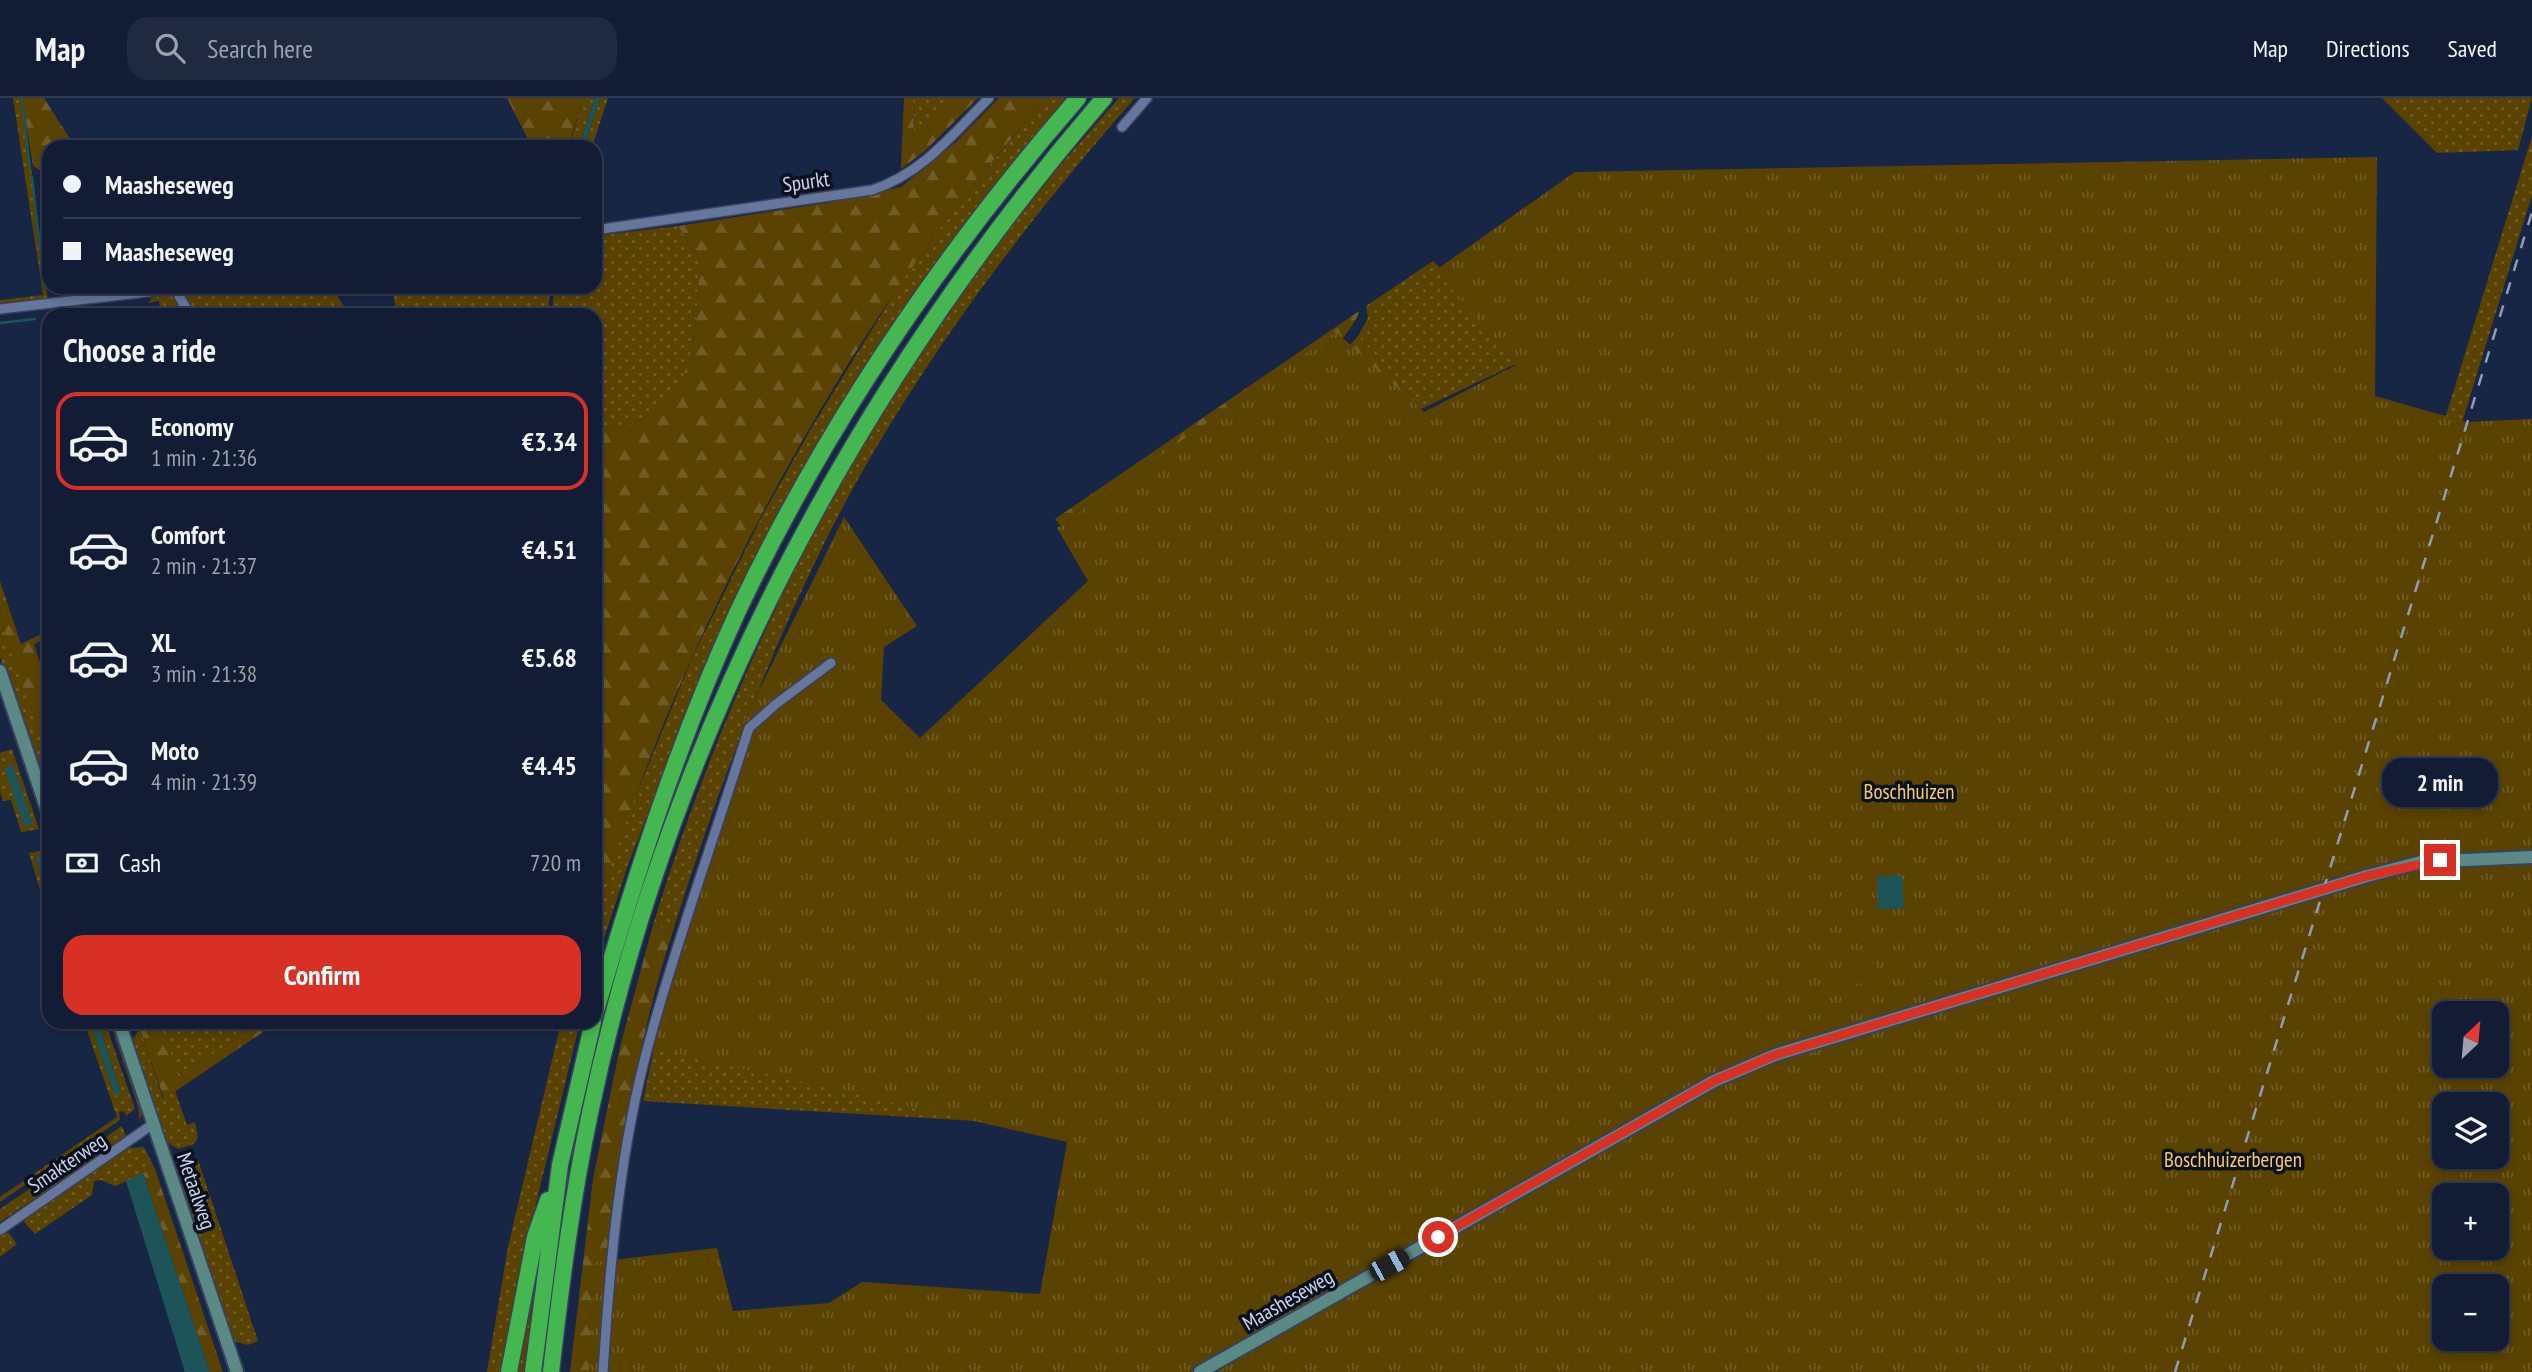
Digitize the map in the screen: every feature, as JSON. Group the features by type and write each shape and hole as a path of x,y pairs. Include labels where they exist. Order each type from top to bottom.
{"highway":[{"path":"602,989 629,895 695,711 738,611 816,461 876,362 933,281 1009,180 1078,98"},
{"path":"551,1372 572,1209 594,1097 651,887 711,725 758,621 832,478 890,382 948,295 1016,204 1104,98"},
{"path":"533,1372 560,1165 591,1029"},
{"path":"509,1372 535,1237 560,1165"}],"main road":[{"path":"0,671 42,795"},
{"name":"Maasheseweg","path":"1200,1372 1714,1081 1775,1055 2367,876 2446,859 2532,857"},
{"name":"Metaalweg","path":"121,1029 237,1372"}],"street":[{"name":"Spurkt","path":"602,229 872,190 896,183 925,163 989,98"},
{"path":"1122,127 1147,98"},
{"path":"0,309 131,294"},
{"path":"603,1372 616,1232 630,1135 649,1041 737,765 750,728 776,704 831,663"},
{"name":"Smakterweg","path":"0,1230 153,1124"}],"green space":[{"path":"13,98 22,98 42,254 42,288"},
{"path":"22,98 44,98 71,140 42,140 42,172 33,166"},
{"path":"507,98 583,98 570,140 528,140"},
{"path":"583,98 595,98 581,140 571,140"},
{"path":"600,98 608,98 594,140 586,140"},
{"path":"904,98 913,98 914,141 958,98 978,98 926,150 901,169"},
{"path":"913,98 958,98 914,141"},
{"path":"999,98 1045,98 982,174 923,252 884,308 811,425 714,609 651,757 602,890 602,431 640,420 656,411 670,398 687,365 703,265 678,226 833,202 901,187 956,142"},
{"path":"1045,98 1067,98 929,273 702,675 628,865 602,945 602,889 629,812 693,656 761,518 812,427 900,284 954,209"},
{"path":"1119,98 1135,98 1047,203 962,315 886,432 851,492 777,645 722,786 673,931 653,925 716,745 795,570 840,485 941,322 997,244 1041,188"},
{"path":"2382,98 2532,98 2518,150 2437,153"},
{"path":"2532,136 2532,195 2325,868 2304,877"},
{"name":"Boschhuizen","path":"2377,157 2375,396 2466,422 2532,419 2532,1372 589,1372 595,1262 717,1248 733,1311 829,1303 862,1282 1040,1294 1067,1142 643,1046 737,760 742,725 844,517 917,626 884,647 881,700 920,738 1088,581 1057,528 1336,332 1424,412 1516,365 1436,270 1575,172"},
{"path":"678,226 703,265 698,285 693,344 680,383 657,411 640,420 602,431 602,308 552,308 554,294 602,294 602,235"},
{"path":"1433,261 1524,352 1522,361 1417,411 1397,404 1415,400 1358,336 1368,318 1366,306"},
{"path":"47,294 48,301 0,306 0,300"},
{"path":"336,294 345,308 190,308 184,295"},
{"path":"393,294 550,294 548,308 396,308"},
{"path":"153,296 172,296 181,308 160,308 159,301 148,303"},
{"path":"1359,311 1349,329 1324,360 1287,399 1101,576 1055,519"},
{"path":"1358,336 1415,400 1407,402 1334,363"},
{"path":"0,581 21,644 42,634 42,640 34,644 42,669 42,743 0,619"},
{"path":"0,619 42,738 42,772 40,772 0,657"},
{"path":"12,749 39,829 21,832 11,800 3,801 0,791 0,753"},
{"path":"42,851 42,856 35,858 42,874 42,897 29,853"},
{"path":"653,925 673,931 643,1039 632,1094 616,1205 600,1372 570,1372 593,1179 620,1047"},
{"path":"1876,963 1880,979 1843,987 1839,971"},
{"path":"86,1029 92,1029 115,1096 120,1090 100,1029 107,1029 135,1109 126,1116 124,1111 119,1112 120,1120 0,1202 0,1197 117,1117"},
{"path":"112,1029 117,1029 143,1107 140,1122 138,1106"},
{"path":"140,1029 163,1099 175,1091 187,1125 195,1122 198,1138 194,1144 179,1149 166,1142 130,1043"},
{"path":"140,1029 162,1029 179,1077 251,1029 268,1029 164,1099"},
{"path":"162,1029 251,1029 178,1078"},
{"path":"559,1029 578,1029 517,1282 501,1372 487,1372 508,1247"},
{"path":"655,1043 977,1121 643,1101"},
{"path":"122,1126 126,1137 0,1222 0,1209"},
{"path":"144,1147 155,1169 115,1186 101,1180 94,1181 92,1195 35,1234 24,1222 27,1217 127,1148"},
{"path":"198,1160 258,1341 248,1345 233,1341 176,1173 182,1166"},
{"path":"155,1169 223,1372 210,1372 143,1173"},
{"path":"544,1218 525,1372 512,1372"},
{"path":"9,1233 17,1244 0,1257 0,1235"}],"shaded area":[{"path":"595,98 600,98 586,140 581,140"},
{"path":"13,765 32,825 24,826 4,768"},
{"path":"42,855 42,877 35,858"},
{"path":"1902,875 1904,908 1878,909 1877,876"},
{"path":"92,1029 100,1029 120,1090 120,1094 115,1096"},
{"path":"143,1173 210,1372 185,1372 126,1181"}],"waterway":[{"path":"22,98 30,169"},
{"path":"32,177 42,267"},
{"path":"0,323 35,319"}],"railway":[{"path":"2175,1372 2532,212"}],"route":[{"path":"1438,1237 1714,1081 1775,1055 2367,876 2421,862 2440,860"}],"park label":[{"name":"Boschhuizerbergen","path":"2233,1160"}]}
